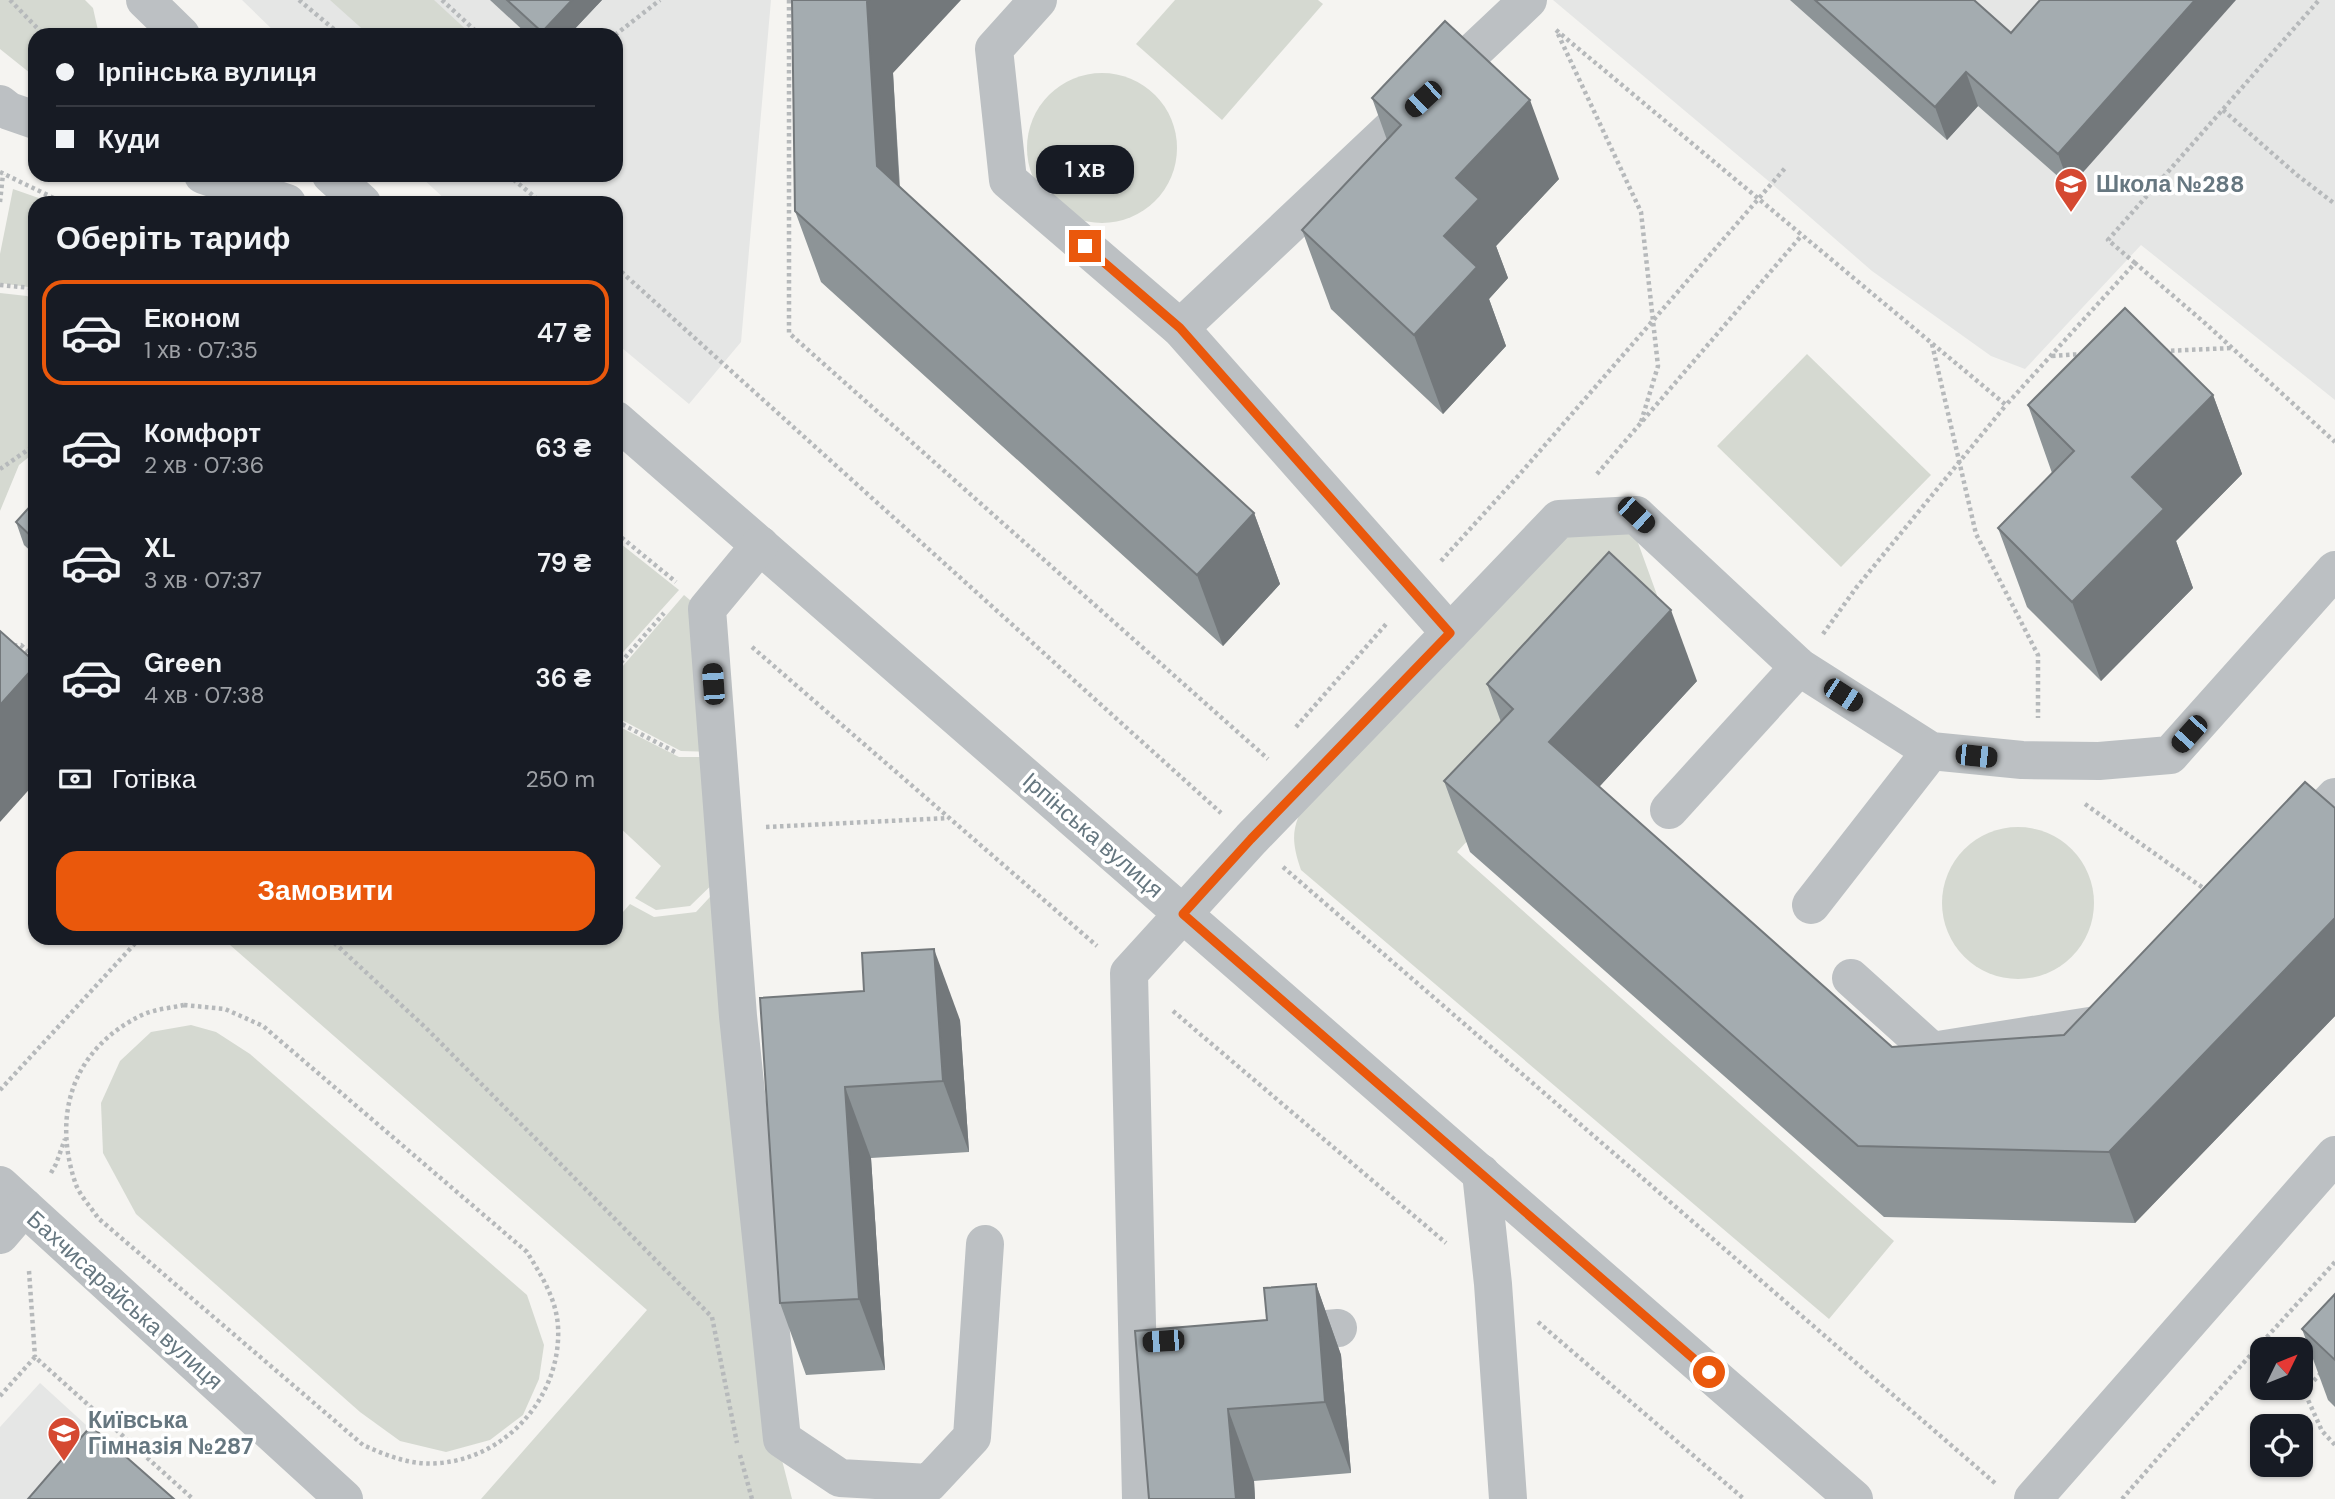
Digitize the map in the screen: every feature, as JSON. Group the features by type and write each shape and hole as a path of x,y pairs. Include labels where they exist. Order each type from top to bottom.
{"street":[{"path":"145,0 174,28"},
{"path":"1038,0 994,49 1008,180 1180,328 1450,633"},
{"path":"1180,328 1526,2"},
{"path":"0,104 9,111 28,118"},
{"path":"224,182 267,196"},
{"path":"339,182 354,196"},
{"name":"Ірпінська вулиця","path":"623,426 1854,1499"},
{"path":"1141,1499 1129,973 1251,839 1559,519 1636,515 1799,667 1931,751 2038,761 2099,761 2170,755 2335,570"},
{"path":"760,545 696,599 718,756 737,1016 782,1439 840,1478 929,1483 971,1437 985,1244"},
{"path":"1669,810 1799,667"},
{"path":"1811,905 1931,751"},
{"path":"2269,866 2335,797"},
{"path":"1851,978 1932,1051 2122,1021 2149,992"},
{"path":"737,1016 778,1013"},
{"path":"1481,1173 1493,1284 1508,1499"},
{"path":"2020,1496 2330,1174"},
{"name":"Бахчисарайська вулиця","path":"8,1209 344,1499"},
{"path":"1244,1335 1338,1328"},
{"path":"1138,1343 1178,1340"}],"path":[{"path":"10,0 37,28"},
{"path":"299,0 333,28"},
{"path":"442,0 472,28"},
{"path":"623,29 660,0"},
{"path":"789,0 789,333 1268,759"},
{"path":"2319,0 2108,240 2233,348 2335,442"},
{"path":"1526,2 1556,30 2006,405"},
{"path":"1556,30 1641,212 1658,366 1641,422"},
{"path":"2223,110 2297,175 2335,204"},
{"path":"1759,199 1786,167"},
{"path":"0,202 1,173 49,196"},
{"path":"517,182 534,196"},
{"path":"1559,519 1802,235"},
{"path":"1799,667 1856,588 2006,405 2135,263"},
{"path":"623,273 1251,839 2020,1496"},
{"path":"0,285 28,288"},
{"path":"1931,343 1976,534 2038,655 2038,761 2088,807 2208,891"},
{"path":"2155,351 2233,348"},
{"path":"2051,356 2090,354"},
{"path":"0,469 28,450"},
{"path":"623,539 1744,1499"},
{"path":"623,662 696,599"},
{"path":"0,647 21,645 28,652"},
{"path":"623,725 680,755 718,756"},
{"path":"814,826 949,818"},
{"path":"0,1090 134,945"},
{"path":"337,945 426,1028 712,1317 736,1438 752,1499"},
{"path":"184,1005 226,1009 263,1026 527,1252 548,1287 558,1326 554,1366 539,1402 513,1433 478,1454 440,1464 400,1461 363,1445 98,1219 75,1184 66,1136 67,1104 83,1065 109,1035 144,1014 184,1005"},
{"path":"8,1209 34,1357 193,1499"},
{"path":"2122,1499 2335,1262"},
{"path":"0,1396 34,1357"},
{"path":"2327,1367 2304,1391 2322,1431 2335,1445"}],"shaded area":[{"path":"0,0 85,0 93,8 97,28 28,28 28,71 0,49"},
{"path":"242,0 771,0 741,342 689,404 623,349 623,196 442,196 426,182 623,182 623,28 271,28"},
{"path":"330,0 434,0 464,28 361,28"},
{"path":"1175,0 1318,0 1323,4 1222,120 1136,44"},
{"name":"Школа №288","path":"1553,0 2335,0 2335,400 2141,245 2025,369 1991,356 1872,271"},
{"path":"1102,73 1131,78 1155,95 1172,119 1177,148 1172,177 1155,201 1131,218 1102,223 1073,218 1049,201 1032,177 1027,148 1032,119 1049,95 1073,78"},
{"path":"13,189 33,196 28,196 28,287 0,283 0,254"},
{"path":"0,293 28,297 28,458 19,465 0,511"},
{"path":"1807,354 1931,475 1841,567 1717,446"},
{"path":"1633,529 1657,595 1500,761 1522,782 1457,852 1894,1241 1829,1319 1301,870 1297,858 1295,830 1310,793 1565,530"},
{"path":"623,546 679,590 623,652"},
{"path":"684,595 704,612 714,752 681,751 623,721 623,666"},
{"path":"623,729 679,757 716,757 725,872 690,906 656,910 635,898 661,866 623,831"},
{"path":"2018,827 2047,833 2072,849 2088,874 2094,903 2088,932 2072,957 2047,973 2018,979 1989,973 1964,957 1948,932 1942,903 1948,874 1964,849 1989,833"},
{"path":"722,884 758,1367 792,1499 481,1499 647,1310 230,945 623,945 623,912 630,904 654,917 696,912"},
{"path":"191,1025 216,1032 250,1054 527,1295 544,1345 539,1379 523,1415 490,1440 446,1452 400,1441 360,1412 136,1214 103,1153 101,1103 120,1061 151,1032"},
{"name":"Київська Гімназія №287","path":"40,1383 167,1499 0,1499 0,1427"}],"building":[{"path":"507,0 572,0 546,28 538,28"},
{"path":"792,0 869,0 877,166 1254,513 1197,575 795,211"},
{"path":"1815,0 1974,0 2011,33 2040,0 2195,0 2058,154 1966,72 1935,107"},
{"path":"1445,21 1530,100 1456,178 1479,199 1444,236 1477,267 1414,335 1302,230 1401,125 1372,98"},
{"path":"2125,308 2213,395 2132,477 2164,509 2072,602 1998,528 2074,451 2028,405"},
{"path":"28,509 28,533 16,522"},
{"path":"1609,552 1671,610 1549,742 1892,1047 2064,1035 2305,782 2335,808 2335,918 2109,1152 1858,1146 1444,781 1513,709 1487,684"},
{"path":"0,631 28,656 28,674 0,705"},
{"path":"934,949 943,1081 845,1087 859,1299 780,1303 760,998 864,991 862,953"},
{"path":"1316,1284 1325,1402 1228,1409 1236,1499 1149,1499 1135,1331 1267,1320 1264,1288"},
{"path":"2335,1294 2335,1360 2314,1340 2314,1337 2302,1329"},
{"path":"91,1426 174,1499 28,1499"}],"place":[{"name":"Школа №288","path":"2071,214"},
{"name":"Київська Гімназія №287","path":"64,1463"}],"route":[{"path":"1085,246 1180,328 1450,633 1251,839 1183,914 1709,1372"}]}
